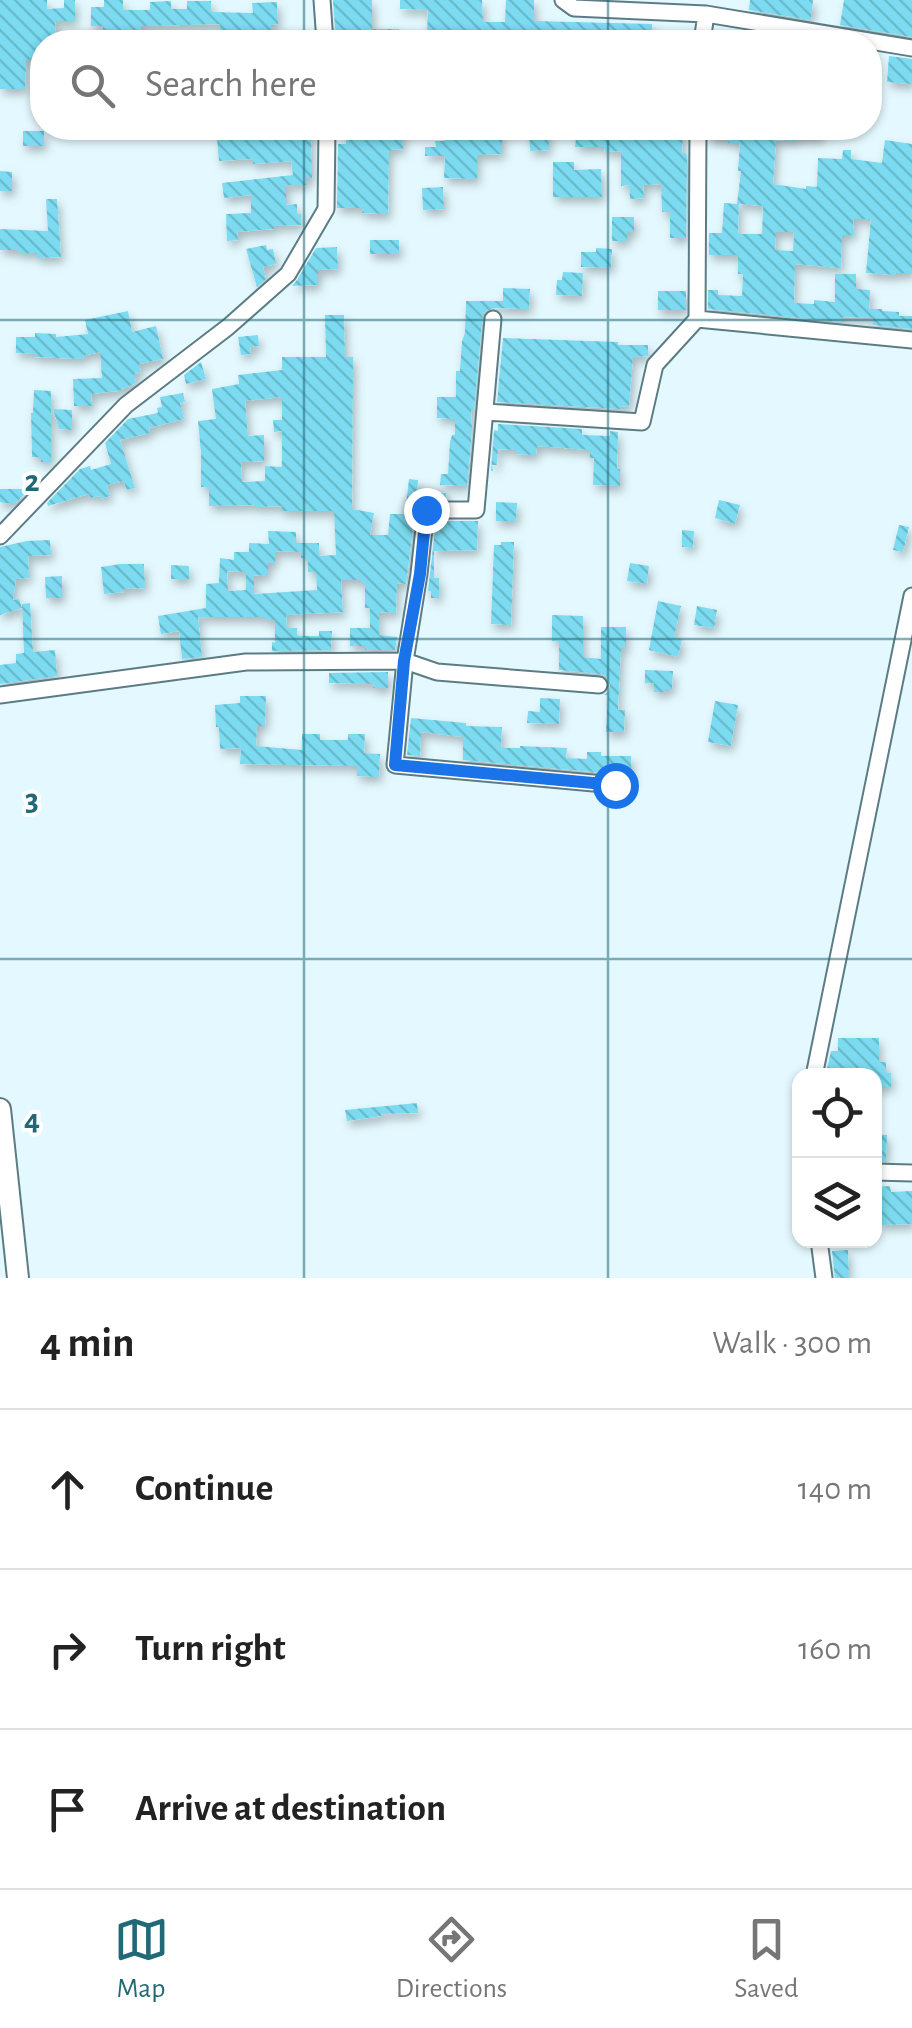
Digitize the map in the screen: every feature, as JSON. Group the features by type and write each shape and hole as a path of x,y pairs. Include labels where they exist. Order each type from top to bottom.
{"main road":[{"path":"0,1108 18,1278"}],"street":[{"path":"322,0 324,30"},
{"path":"563,0 574,8 706,14 810,30"},
{"path":"736,17 743,0"},
{"path":"704,30 706,14"},
{"path":"882,43 912,48"},
{"path":"0,536 126,405 228,328 288,274 326,209 327,140"},
{"path":"485,412 642,422 655,365 698,319 698,140"},
{"path":"698,319 912,340"},
{"path":"493,320 476,510 426,510 420,574 404,661 395,765 615,785"},
{"path":"816,1068 912,596"},
{"path":"0,695 246,662 404,661 437,672 599,685"},
{"path":"882,1172 912,1172"},
{"path":"820,1248 824,1278"}],"building":[{"path":"0,0 47,0 47,9 64,8 64,0 75,0 75,21 55,21 55,30 30,30 25,89 0,89"},
{"path":"104,0 123,0 123,10 150,10 150,2 171,1 171,9 187,9 187,1 211,1 211,12 253,13 252,3 277,2 278,24 271,25 271,30 220,30 220,24 141,26 141,30 103,30 103,26 91,26 91,7 104,7"},
{"path":"333,0 372,0 372,29 399,29 399,30 335,30"},
{"path":"400,0 482,0 483,22 505,22 506,0 534,0 534,21 652,24 652,30 427,30 428,10 400,9"},
{"path":"750,0 813,0 811,20 749,10"},
{"path":"844,0 912,0 912,37 840,25"},
{"path":"889,56 912,59 912,84 887,82"},
{"path":"23,131 30,131 30,140 44,140 44,146 23,146"},
{"path":"217,140 311,140 312,178 306,178 306,185 286,185 286,205 297,204 301,225 237,232 238,240 227,241 226,214 251,213 251,195 224,198 222,183 293,175 291,161 219,161"},
{"path":"346,140 403,140 403,149 389,150 388,214 362,213 363,208 337,208 338,144 346,144"},
{"path":"502,140 502,154 477,155 477,179 444,178 445,156 425,156 425,147 436,147 435,141"},
{"path":"530,140 549,140 549,150 530,151"},
{"path":"576,140 683,140 682,153 687,156 686,238 670,238 670,212 662,212 661,184 643,185 644,198 630,199 629,185 621,186 621,151 575,147"},
{"path":"776,140 773,184 806,189 817,187 818,158 842,159 843,150 851,150 851,159 882,163 885,140 912,144 912,273 866,273 871,219 853,219 854,235 842,235 841,268 795,264 794,303 835,302 835,274 856,274 856,289 870,290 869,309 912,316 912,329 873,325 873,318 842,317 842,322 708,309 708,290 718,290 718,295 742,296 743,274 738,274 738,255 709,255 709,233 722,233 724,203 737,204 740,143 728,143","holes":["739,204 763,206 762,234 738,234","776,232 794,232 793,251 775,250"]},
{"path":"553,162 574,162 574,170 601,169 602,197 553,197"},
{"path":"0,171 12,172 12,191 0,191"},
{"path":"443,187 444,209 423,210 422,188"},
{"path":"46,199 57,199 61,257 37,258 37,253 0,250 0,229 48,231"},
{"path":"612,217 634,217 634,232 627,232 627,241 612,241"},
{"path":"370,240 399,240 399,254 370,254"},
{"path":"266,245 267,250 273,249 276,264 263,267 266,279 257,287 246,249"},
{"path":"337,247 338,269 318,270 318,285 292,286 316,248"},
{"path":"596,248 612,249 611,268 581,267 581,252 596,252"},
{"path":"563,272 583,273 582,296 556,295 557,280 562,280"},
{"path":"503,288 530,289 529,309 493,308 483,313 471,410 467,486 440,485 441,474 448,474 455,419 437,418 437,397 456,397 466,301 503,301"},
{"path":"658,291 686,291 686,310 658,310"},
{"path":"128,311 132,332 156,326 163,359 139,364 141,372 134,374 136,383 118,391 91,394 92,406 74,406 73,379 102,378 100,352 83,356 84,359 16,353 16,337 35,337 35,333 56,337 88,334 85,320"},
{"path":"325,315 344,315 345,357 353,357 352,509 374,513 370,535 388,535 390,514 405,514 409,479 418,480 417,492 446,493 446,499 425,499 416,504 406,584 397,583 396,613 379,612 379,635 397,637 395,650 350,646 350,628 370,628 370,608 365,608 365,584 361,580 341,580 343,612 286,615 287,628 297,628 297,636 319,636 319,631 332,631 331,650 272,651 275,620 265,617 198,617 202,657 182,659 179,631 161,634 158,616 206,608 206,584 219,583 220,558 234,560 234,552 249,552 249,543 269,544 268,531 296,532 296,543 319,543 319,556 336,555 334,511 209,506 209,487 201,487 198,421 216,419 212,389 239,384 238,375 282,370 282,357 326,357","holes":["282,397 282,420 273,420 274,432 282,431 282,467 265,466 265,481 242,482 241,462 264,461 264,435 248,436 245,401","275,551 301,552 301,558 308,558 308,572 316,572 317,590 254,594 254,575 268,576 268,563 275,563","227,571 246,572 246,590 228,591"]},
{"path":"258,335 259,346 250,347 251,354 241,355 238,337"},
{"path":"503,338 648,345 648,356 633,357 629,407 497,402"},
{"path":"201,362 206,379 186,384 184,375"},
{"path":"34,390 51,391 51,462 32,457"},
{"path":"183,393 185,402 180,403 184,419 120,440 135,488 126,490 124,481 107,485 110,496 100,499 90,498 89,494 48,506 80,469 111,464 105,443 128,419 158,413 157,408 162,407 160,397"},
{"path":"53,409 72,410 72,430 59,429"},
{"path":"498,424 582,429 582,435 610,436 610,431 618,432 620,486 593,485 594,458 590,458 590,450 537,446 536,455 498,449 497,465 492,465 491,471 494,430 498,431"},
{"path":"0,489 29,489 16,503 4,503 0,502"},
{"path":"719,500 740,505 735,524 715,518"},
{"path":"496,502 517,503 516,521 496,521"},
{"path":"436,521 478,521 477,550 434,551 439,598 431,598 428,591"},
{"path":"899,525 909,527 903,552 893,550"},
{"path":"682,530 694,531 693,548 682,547"},
{"path":"50,540 51,555 28,556 29,578 16,579 13,600 19,599 22,608 0,615 0,547"},
{"path":"514,542 511,625 491,624 494,545"},
{"path":"630,563 649,566 647,584 627,581"},
{"path":"144,564 145,588 104,594 101,567"},
{"path":"171,565 189,566 189,579 171,579"},
{"path":"62,576 62,598 46,598 45,577"},
{"path":"658,601 681,606 674,637 682,639 678,657 649,650"},
{"path":"30,603 33,652 55,650 57,676 0,684 0,665 16,663 16,654 24,653 22,604"},
{"path":"697,606 717,610 714,628 694,625"},
{"path":"552,615 583,616 583,657 601,659 601,627 626,627 618,710 625,710 624,732 606,732 608,695 604,695 610,685 606,676 559,670 559,641 552,641"},
{"path":"645,670 673,671 672,689 654,692 654,683 645,683"},
{"path":"388,672 388,688 329,683 329,673"},
{"path":"240,696 266,696 265,726 257,726 256,746 302,750 302,734 320,734 320,740 348,740 348,734 365,734 364,753 380,754 379,777 357,776 357,766 240,764 241,748 220,749 215,705 240,703"},
{"path":"540,698 560,699 559,724 527,723 528,711 540,712"},
{"path":"715,701 738,705 731,746 708,742"},
{"path":"411,718 502,727 501,748 567,748 566,758 587,759 587,752 631,756 632,783 616,774 463,760 463,737 421,732 420,756 407,755"},
{"path":"838,1038 879,1038 879,1062 886,1062 891,1087 882,1087 882,1068 827,1068 831,1051 838,1051"},
{"path":"417,1103 418,1113 381,1114 347,1121 345,1110"},
{"path":"882,1135 887,1135 886,1161 882,1161"},
{"path":"882,1186 890,1186 891,1192 912,1191 912,1224 882,1225"},
{"path":"848,1250 849,1278 835,1278 832,1251"}],"route":[{"path":"426,510 420,574 404,661 395,765 615,785"}]}
